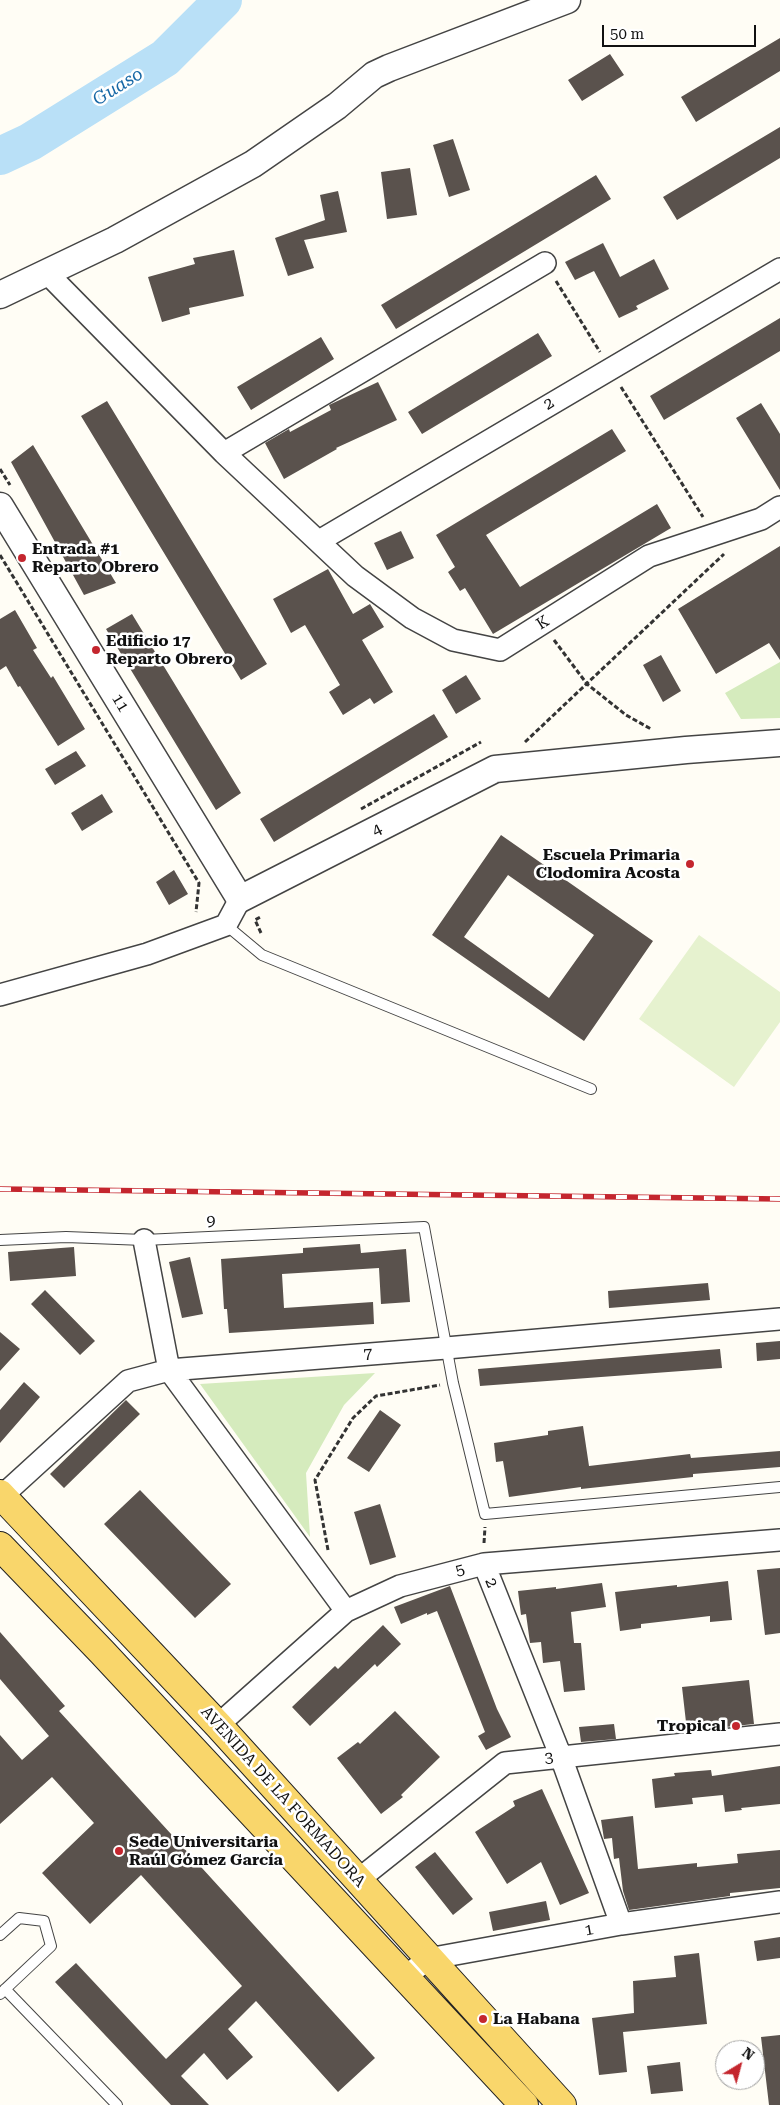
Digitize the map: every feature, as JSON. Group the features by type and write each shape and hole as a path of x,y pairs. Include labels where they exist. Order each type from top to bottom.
{"main road":[{"name":"AVENIDA DE LA FORMADORA","path":"1,1495 218,1725 562,2105"},
{"name":"AVENIDA DE LA FORMADORA","path":"0,1546 102,1652 524,2105"}],"street":[{"path":"0,295 116,240 253,164 337,106 374,75 567,0"},
{"path":"224,453 545,263"},
{"name":"2","path":"319,541 780,269"},
{"name":"K","path":"46,272 224,453 355,576 412,618 453,640 500,650 649,556 761,519 780,507"},
{"name":"11","path":"5,496 240,899"},
{"name":"4","path":"240,899 495,769 686,750 780,743"},
{"path":"0,995 147,954 226,925 240,899"},
{"path":"144,1240 169,1370 346,1611"},
{"name":"7","path":"1,1495 128,1381 169,1370 780,1319"},
{"name":"5","path":"218,1725 346,1611 400,1586 484,1564 780,1540"},
{"name":"2","path":"484,1564 561,1757 620,1924"},
{"name":"3","path":"358,1880 505,1763 780,1734"},
{"name":"1","path":"405,1977 428,1959 620,1924 780,1902"}],"lane":[{"path":"226,925 262,955 591,1089"},
{"name":"9","path":"0,1240 66,1237 144,1240 424,1226 446,1348"},
{"path":"446,1348 485,1514 780,1487"},
{"path":"0,1935 19,1918 44,1921 51,1946 3,1991 117,2105"}],"path":[{"path":"545,263 714,534"},
{"path":"0,468 5,496"},
{"path":"523,743 727,552"},
{"path":"0,555 199,883 196,912"},
{"path":"542,624 587,684 626,715 652,730"},
{"path":"354,813 482,742"},
{"path":"329,1554 315,1480 353,1418 376,1396 453,1383"},
{"name":"2","path":"484,1564 485,1514"}],"green space":[{"path":"780,662 780,718 741,719 725,693"},
{"path":"699,935 780,992 780,1022 734,1087 639,1019"},
{"path":"375,1373 344,1405 306,1473 310,1537 200,1384"}],"building":[{"path":"780,38 780,71 696,122 681,97"},
{"path":"610,54 624,75 582,101 568,80"},
{"path":"780,127 780,158 677,220 663,197"},
{"path":"453,139 470,190 449,197 433,145"},
{"path":"410,168 417,215 387,219 381,172"},
{"path":"596,175 611,199 396,329 381,305"},
{"path":"338,191 347,232 304,240 314,268 288,276 275,238 325,220 320,195"},
{"path":"603,243 620,277 654,259 669,289 636,306 638,309 619,318 594,271 575,280 565,262"},
{"path":"234,250 244,296 189,308 190,314 162,322 148,277 195,264 193,258"},
{"path":"780,318 780,351 664,420 650,396"},
{"path":"538,333 552,356 422,434 408,412"},
{"path":"321,337 334,359 251,410 237,387"},
{"path":"378,382 397,420 336,448 284,479 265,443 289,429 290,432 331,410 329,405"},
{"path":"107,401 267,664 241,680 81,416"},
{"path":"761,403 780,434 780,490 736,418"},
{"path":"612,429 626,451 486,535 520,587 657,504 671,528 493,634 465,588 460,591 448,572 455,567 436,535"},
{"path":"33,445 116,583 84,595 11,462"},
{"path":"401,531 414,558 387,570 374,543"},
{"path":"780,546 780,660 769,643 716,674 678,609"},
{"path":"328,569 353,614 370,604 384,627 362,640 393,692 374,704 370,698 343,715 329,692 340,685 305,625 291,633 273,599"},
{"path":"15,610 37,648 33,650 51,678 53,676 85,729 58,746 6,666 0,670 0,619"},
{"path":"132,614 241,793 216,810 106,629"},
{"path":"661,655 681,691 663,702 643,665"},
{"path":"466,675 481,699 456,714 442,690"},
{"path":"434,714 448,737 274,842 260,819"},
{"path":"76,751 86,766 55,785 45,769"},
{"path":"102,794 113,812 82,831 71,813"},
{"path":"501,835 653,941 584,1041 432,935","holes":["508,875 594,935 549,998 464,937"]},
{"path":"174,870 188,894 169,905 156,882"},
{"path":"360,1244 361,1253 406,1249 410,1302 381,1304 379,1268 282,1274 284,1308 373,1302 374,1324 229,1333 227,1309 224,1309 221,1259 303,1253 303,1248"},
{"path":"74,1247 76,1276 10,1281 8,1252"},
{"path":"190,1257 203,1314 182,1318 169,1262"},
{"path":"708,1283 710,1300 609,1308 608,1291"},
{"path":"45,1290 95,1341 80,1355 31,1304"},
{"path":"0,1332 20,1349 0,1371"},
{"path":"780,1341 780,1359 757,1361 756,1343"},
{"path":"720,1349 722,1368 480,1386 478,1369"},
{"path":"24,1382 40,1397 0,1443 0,1410"},
{"path":"126,1400 140,1414 64,1488 50,1474"},
{"path":"380,1410 401,1425 369,1472 347,1458"},
{"path":"583,1426 589,1466 690,1454 691,1458 780,1451 780,1467 693,1474 693,1477 581,1489 581,1487 509,1497 503,1461 496,1462 494,1443 548,1435 548,1431"},
{"path":"140,1490 231,1584 195,1618 104,1524"},
{"path":"380,1504 396,1557 370,1565 354,1512"},
{"path":"780,1568 780,1633 765,1635 757,1570"},
{"path":"728,1581 732,1620 710,1622 710,1616 641,1624 641,1628 620,1631 615,1592"},
{"path":"602,1583 606,1607 571,1612 574,1643 581,1643 585,1690 564,1692 560,1661 543,1663 541,1642 530,1643 526,1614 521,1615 518,1591 556,1587 556,1589"},
{"path":"450,1586 497,1709 511,1737 486,1750 478,1736 485,1732 437,1611 427,1615 427,1613 401,1624 394,1607"},
{"path":"383,1625 401,1644 377,1667 375,1664 310,1726 292,1707 335,1666 338,1669"},
{"path":"0,1632 65,1706 59,1711 375,2058 338,2092 256,2001 228,2029 253,2057 227,2080 204,2053 181,2076 209,2105 171,2105 55,1982 76,1963 166,2059 242,1986 141,1875 90,1924 42,1873 94,1823 52,1777 0,1824 0,1735 22,1760 49,1736 0,1679"},
{"path":"749,1680 754,1724 687,1731 682,1687"},
{"path":"395,1711 440,1757 401,1795 403,1797 381,1814 337,1758 358,1742 360,1744"},
{"path":"614,1724 616,1739 581,1742 579,1727"},
{"path":"780,1766 780,1804 741,1808 742,1810 725,1812 723,1795 692,1798 693,1804 655,1808 652,1779 675,1776 674,1773 711,1770 712,1776"},
{"path":"542,1789 589,1893 560,1905 541,1862 507,1884 475,1832 515,1806 513,1801"},
{"path":"633,1816 638,1869 697,1863 697,1867 738,1863 737,1854 780,1850 780,1888 730,1893 730,1896 629,1910 623,1891 619,1858 614,1859 612,1838 604,1839 601,1820"},
{"path":"435,1852 473,1899 453,1915 415,1867"},
{"path":"546,1901 550,1920 493,1931 489,1912"},
{"path":"780,1937 780,1958 757,1961 754,1941"},
{"path":"699,1953 707,2024 623,2032 627,2072 599,2075 592,2018 634,2013 633,1981 676,1977 674,1956"},
{"path":"780,2035 780,2105 769,2105 765,2071 765,2040 761,2040 761,2037"},
{"path":"680,2062 683,2091 651,2094 647,2066"}],"waterway":[{"name":"Guaso","path":"0,156 30,142 165,58 223,0"}],"railway":[{"path":"0,1189 780,1199"}],"place":[{"name":"Entrada #1 Reparto Obrero","path":"22,558"},
{"name":"Edificio 17 Reparto Obrero","path":"96,650"},
{"name":"Escuela Primaria Clodomira Acosta","path":"690,864"},
{"name":"Tropical","path":"736,1726"},
{"name":"Sede Universitaria Raúl Gómez García","path":"119,1851"},
{"name":"La Habana","path":"483,2019"}]}
